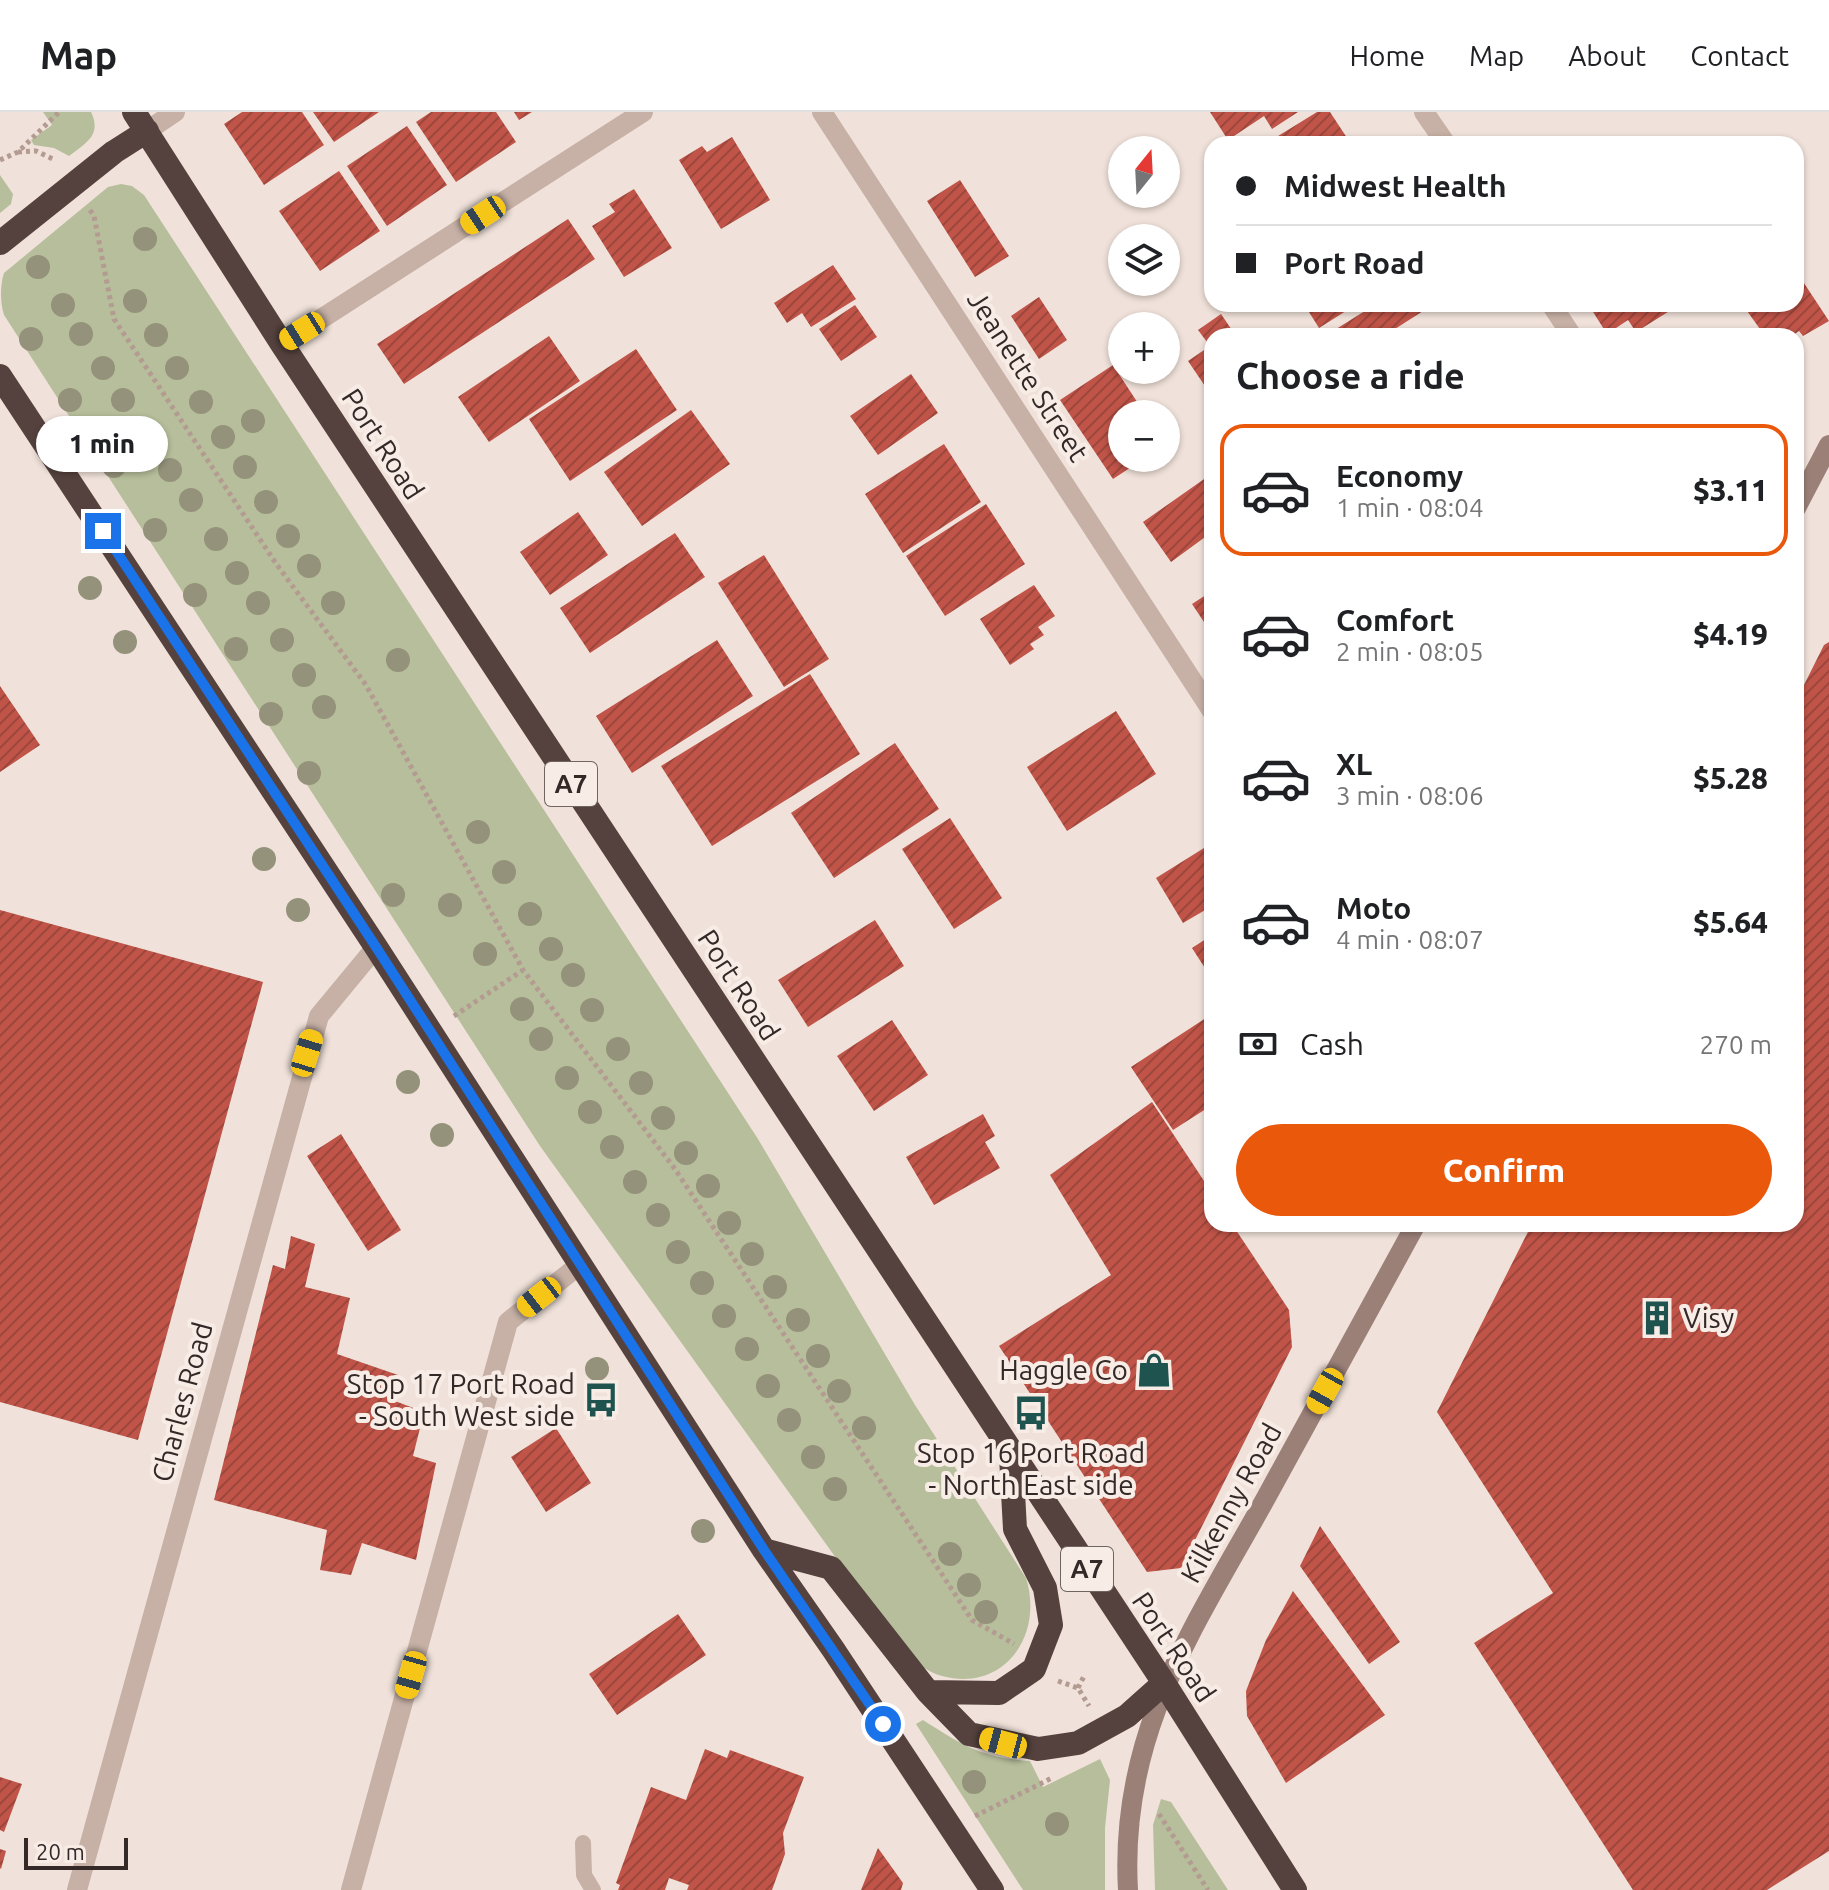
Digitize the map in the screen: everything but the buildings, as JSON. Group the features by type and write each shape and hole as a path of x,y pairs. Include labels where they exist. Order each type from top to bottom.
{"highway":[{"path":"0,243 114,152 141,122"},
{"name":"Port Road","path":"141,122 282,344 1164,1683 1295,1890"},
{"path":"0,376 376,947 578,1266 764,1550 992,1890"},
{"path":"928,1692 999,1693 1034,1669 1051,1625 1045,1588 1015,1529 1011,1454"},
{"path":"764,1550 831,1568 928,1692 969,1734 1038,1749 1078,1743 1127,1716 1164,1683"}],"main road":[{"path":"1804,493 1829,445"},
{"name":"Kilkenny Road","path":"1128,1890 1125,1839 1132,1788 1164,1683 1412,1232"}],"street":[{"path":"141,122 175,112"},
{"path":"282,344 643,112"},
{"name":"Jeanette Street","path":"822,112 1204,699"},
{"path":"1424,112 1440,136"},
{"name":"Charles Road","path":"77,1890 319,1016 336,991 376,947"},
{"path":"351,1890 508,1322 578,1266"}],"lane":[{"path":"583,1843 584,1875 593,1890"}],"path":[{"path":"0,160 18,152 59,112"},
{"path":"18,152 36,151 55,160"},
{"path":"90,210 94,216 114,319 277,565 366,685 523,970 675,1169 972,1620 1018,1646"},
{"path":"451,1018 523,970"},
{"path":"1049,1672 1054,1679 1078,1688 1090,1709"},
{"path":"1078,1688 1085,1674"},
{"path":"972,1818 1055,1776"},
{"path":"1154,1807 1208,1890"}],"green space":[{"path":"43,112 91,112 95,127 93,133 69,156 54,148 34,145 31,140 52,125"},
{"path":"0,175 13,194 11,204 0,213"},
{"path":"121,184 132,186 144,195 758,1139 915,1405 1026,1578 1030,1599 1024,1638 1001,1667 984,1676 964,1679 927,1670 905,1654 540,1146 4,315 1,294 4,273 108,187"},
{"path":"923,1720 973,1749 999,1757 1030,1761 1043,1787 1100,1759 1110,1780 1105,1828 1105,1890 1023,1890 916,1724"},
{"path":"1161,1799 1171,1802 1228,1890 1155,1890 1153,1825"}],"place":[{"name":"Visy","path":"1657,1318"},
{"name":"Haggle Co","path":"1154,1370"},
{"name":"Stop 17 Port Road - South West side","path":"601,1400"},
{"name":"Stop 16 Port Road - North East side","path":"1031,1413"}],"route":[{"path":"103,531 376,947 578,1266 625,1333 764,1550 883,1724"}]}
